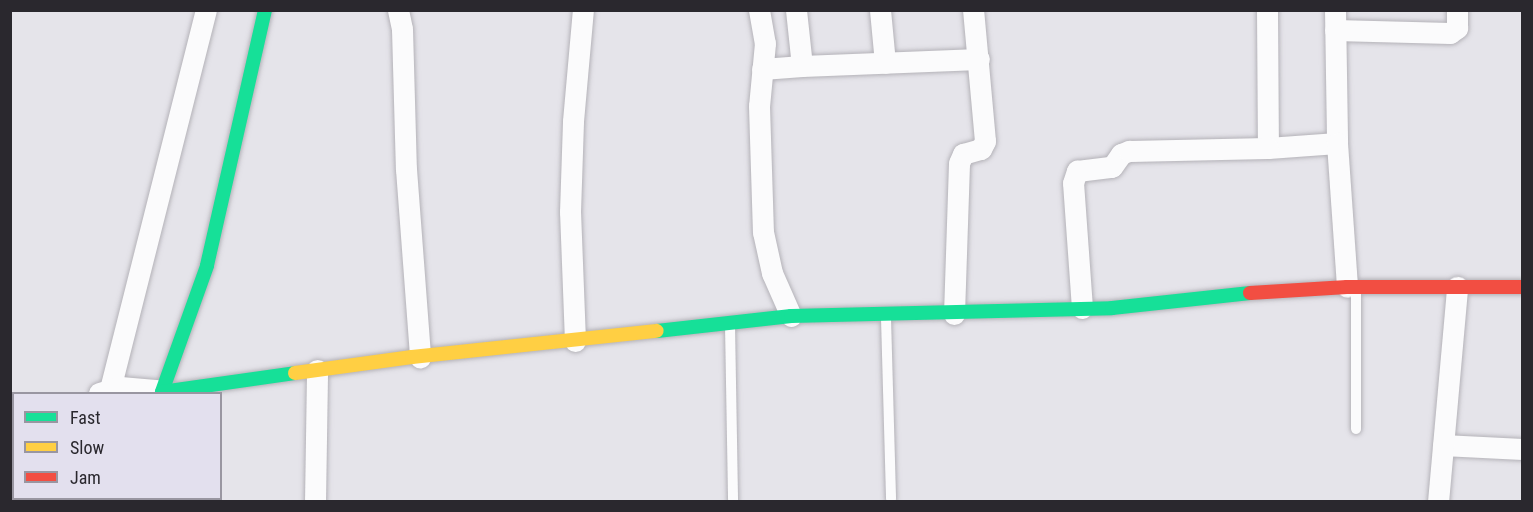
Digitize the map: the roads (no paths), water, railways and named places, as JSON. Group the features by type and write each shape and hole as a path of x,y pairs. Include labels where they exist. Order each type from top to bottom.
{"street":[{"path":"160,392 207,266 265,10"},
{"path":"398,10 402,29 406,169 420,357"},
{"path":"575,341 570,212 573,121 583,10"},
{"path":"759,10 765,43 759,117 763,232 772,273 791,316"},
{"path":"796,10 802,66"},
{"path":"880,10 885,63"},
{"path":"954,314 959,163 965,152 981,149 985,141 973,10"},
{"path":"1268,10 1268,148"},
{"path":"1351,287 1337,143 1335,20 1450,33 1457,28 1458,10"},
{"path":"203,11 112,390 160,392 420,357 791,316 954,314 1112,308 1210,296 1351,287 1522,287"},
{"path":"762,69 979,59"},
{"path":"1082,308 1073,183 1077,171 1112,167 1121,154 1129,151 1268,148 1337,143"},
{"path":"1438,501 1457,287"},
{"path":"315,501 317,370"},
{"path":"1443,445 1522,449"}],"lane":[{"path":"1351,287 1356,429"},
{"path":"886,315 891,499"},
{"path":"730,322 733,501"}]}
